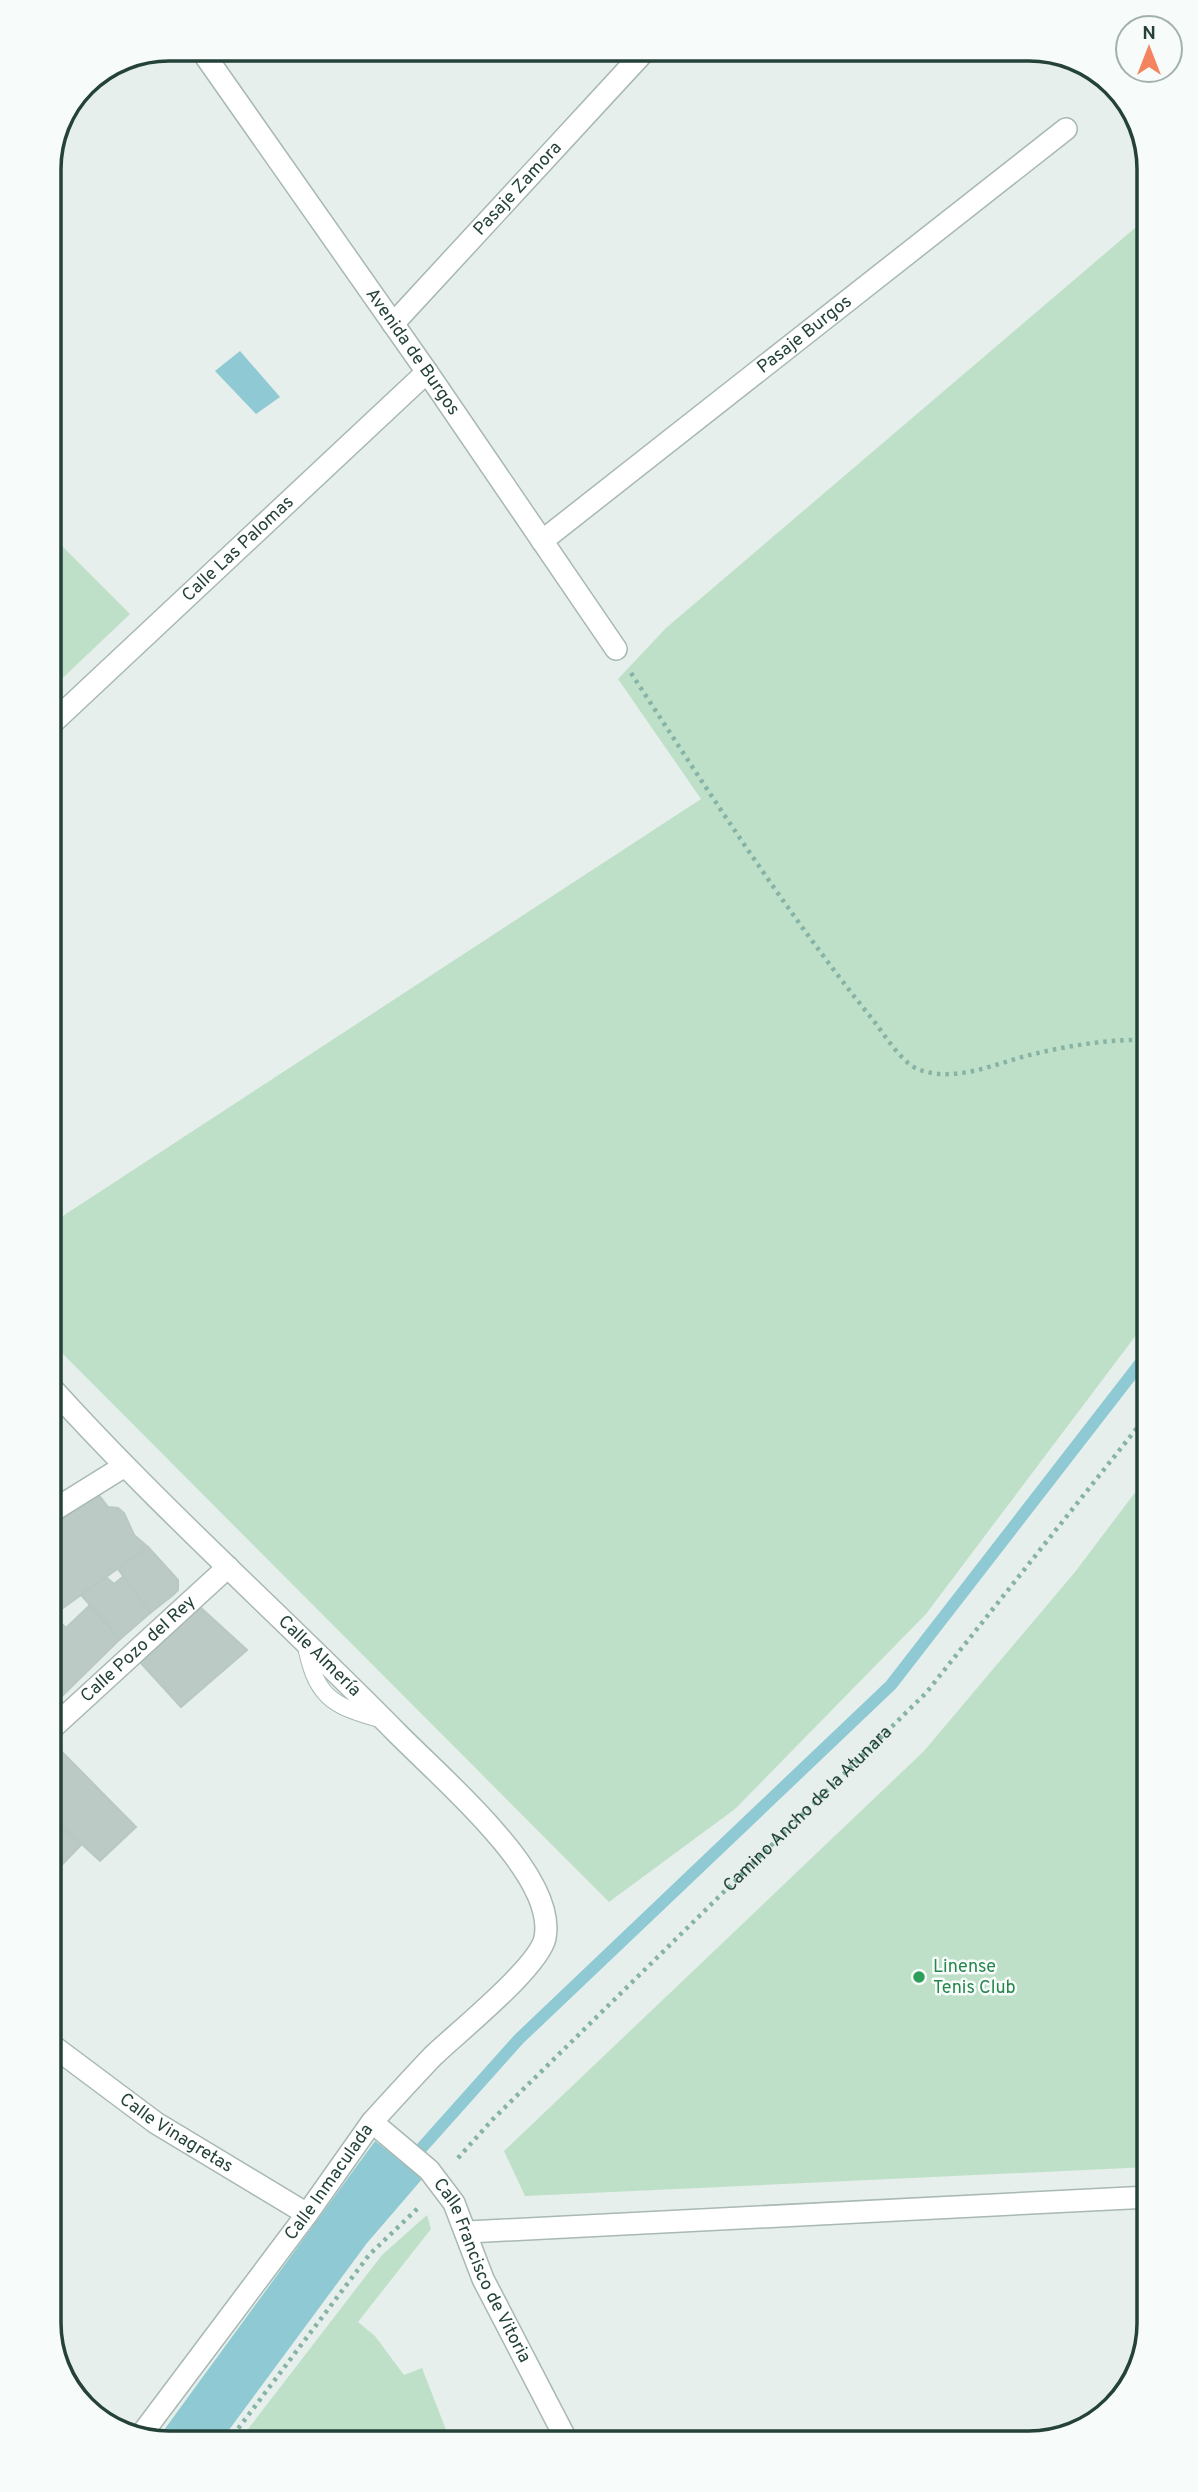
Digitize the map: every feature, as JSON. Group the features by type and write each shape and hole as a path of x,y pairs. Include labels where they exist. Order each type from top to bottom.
{"street":[{"name":"Avenida de Burgos","path":"209,61 427,372 616,649"},
{"name":"Pasaje Zamora","path":"393,324 636,61"},
{"name":"Pasaje Burgos","path":"542,541 1066,129"},
{"name":"Calle Las Palomas","path":"61,715 427,372"},
{"name":"Calle Almería","path":"61,1398 123,1467 305,1641 494,1831 516,1860 544,1910 546,1929 540,1950"},
{"path":"61,1506 123,1467"},
{"name":"Calle Pozo del Rey","path":"61,1720 228,1567"},
{"name":"Calle Inmaculada","path":"146,2428 307,2214 433,2057 520,1975 540,1950"},
{"name":"Calle Vinagretas","path":"61,2052 156,2123 307,2214"},
{"name":"Calle Francisco de Vitoria","path":"377,2126 435,2177 467,2232 484,2279 562,2431"},
{"path":"467,2232 1137,2198"}],"path":[{"path":"616,649 827,962 899,1052 918,1070 983,1070 1032,1054 1085,1044 1137,1042"},
{"name":"Camino Ancho de la Atunara","path":"236,2431 369,2255 435,2177 456,2160 493,2119 926,1693 1137,1428"}],"green space":[{"path":"1137,226 1137,1334 926,1614 735,1809 609,1902 61,1352 61,1217 701,799 618,679 666,628"},
{"path":"61,545 130,614 61,680"},
{"name":"Linense Tenis Club","path":"1137,1490 1137,2168 525,2196 504,2151 924,1751 1075,1572"},
{"path":"427,2215 431,2229 358,2322 375,2336 404,2375 422,2368 446,2431 246,2431 382,2255"}],"water":[{"path":"240,351 280,397 256,414 215,371"},
{"path":"375,2141 423,2178 367,2243 228,2431 163,2431"}],"building":[{"path":"98,1494 108,1507 118,1508 124,1513 134,1535 148,1547 61,1609 61,1520"},
{"path":"148,1547 178,1580 178,1590 150,1613 118,1569"},
{"path":"124,1576 150,1613 120,1639 81,1595 106,1577 114,1584"},
{"path":"89,1606 120,1639 61,1697 61,1623 66,1628"},
{"path":"200,1607 247,1650 181,1707 140,1662"},
{"path":"63,1753 136,1827 100,1861 61,1825"},
{"path":"61,1826 81,1845 61,1866"}],"waterway":[{"path":"410,2161 519,2039 891,1685 1137,1367"}],"place":[{"name":"Linense Tenis Club","path":"919,1977"}]}
